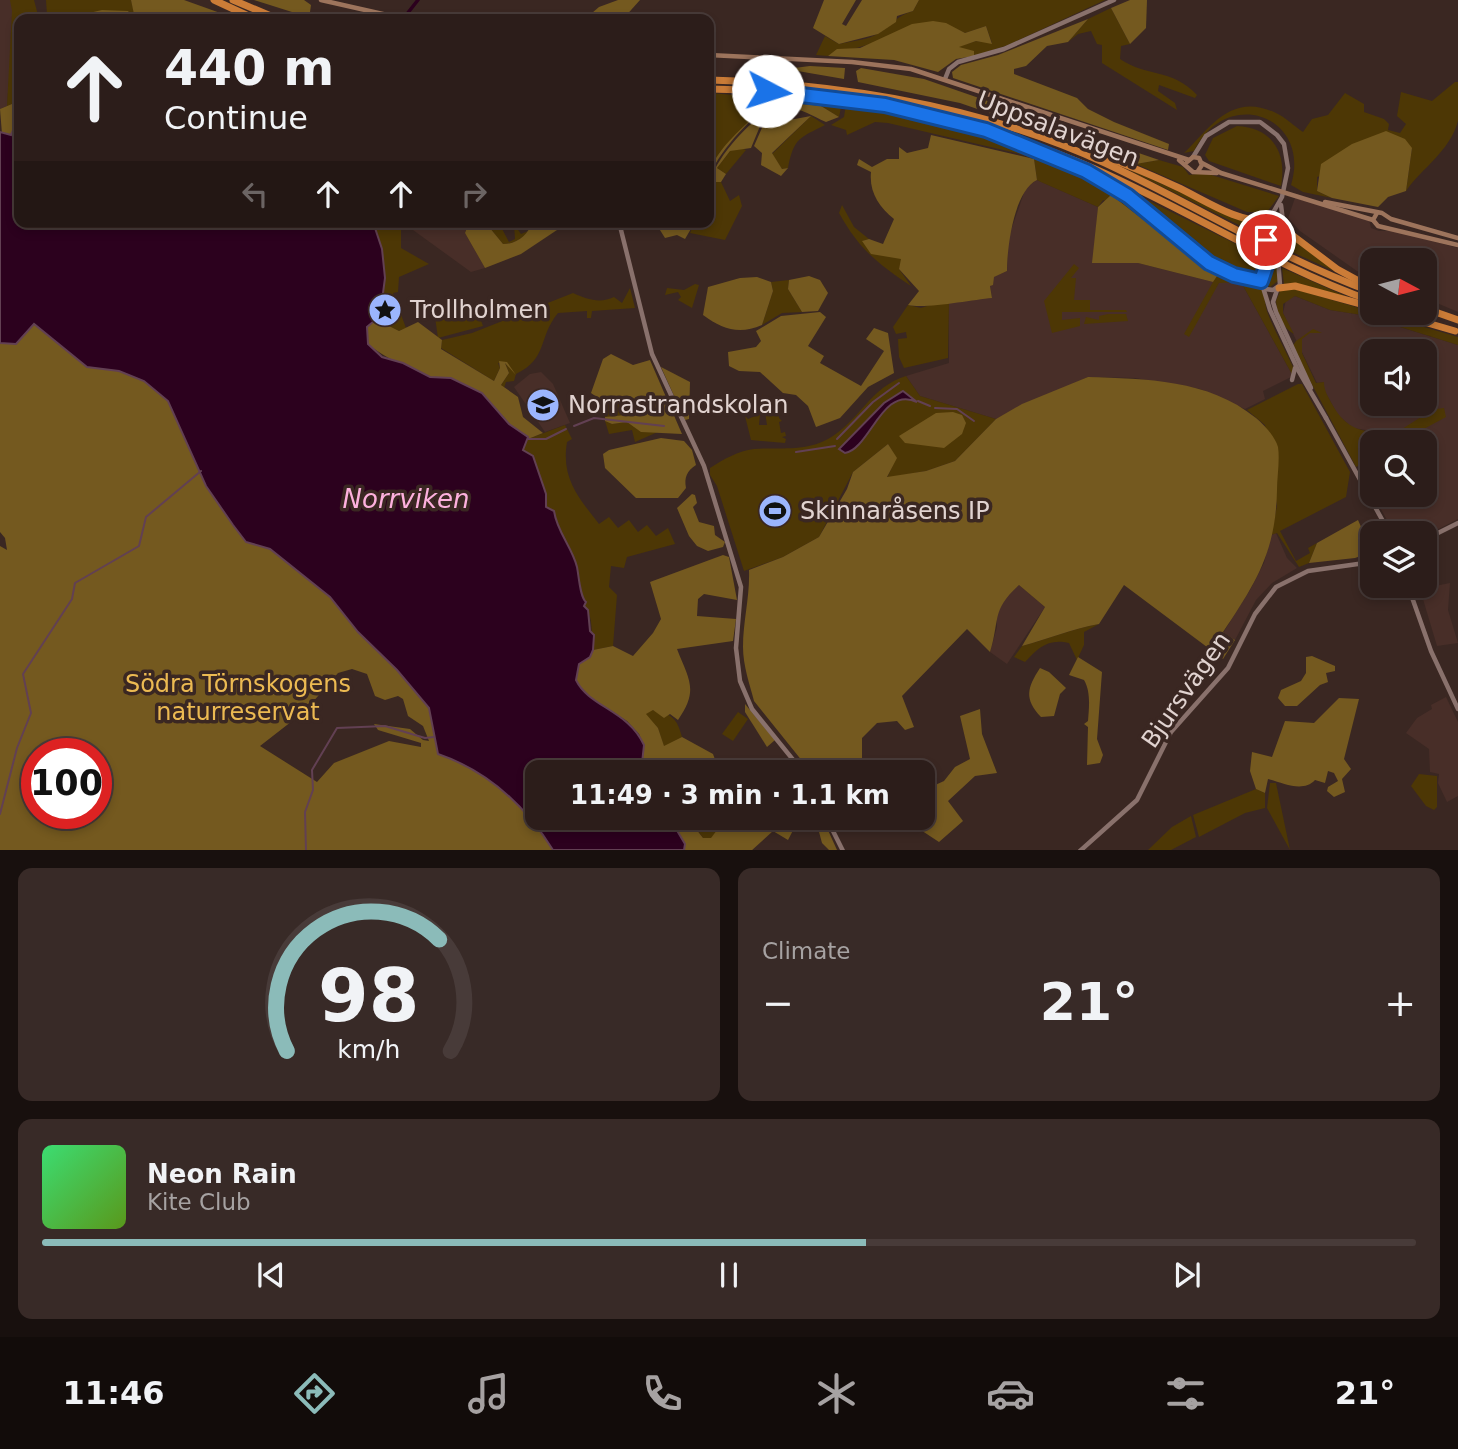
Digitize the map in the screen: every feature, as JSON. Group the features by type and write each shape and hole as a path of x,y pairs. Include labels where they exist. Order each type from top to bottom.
{"highway":[{"path":"214,0 244,14"},
{"path":"233,0 266,14"},
{"name":"Uppsalavägen","path":"714,80 795,84 884,96 948,110 1023,132 1102,162 1286,255 1360,285"},
{"name":"Uppsalavägen","path":"714,89 786,92 885,105 986,130 1043,148 1097,170 1261,253 1360,296"},
{"path":"986,130 1086,171 1128,196 1209,263 1263,285"},
{"path":"1023,132 1105,157 1253,221 1270,220"},
{"path":"1284,227 1337,269 1360,283"},
{"path":"1278,289 1295,286 1360,304"},
{"path":"1437,314 1458,321"},
{"path":"1437,325 1456,332"},
{"path":"1436,326 1456,332"}],"main road":[{"path":"321,0 384,14"},
{"path":"714,55 876,64 911,69 1175,157 1191,158 1221,173 1268,188 1377,213 1458,238"},
{"path":"1175,157 1190,171 1221,173"},
{"path":"1187,166 1191,158"},
{"path":"1198,171 1201,162"},
{"path":"1298,196 1373,220 1376,225 1458,244"},
{"path":"1373,220 1377,213"},
{"path":"1383,226 1386,216"}],"street":[{"path":"945,79 949,69 958,62 1016,44 1114,0"},
{"path":"1191,158 1213,129 1228,121 1249,119 1269,127 1284,144 1289,168 1282,197 1265,231 1267,263 1263,285 1270,310 1293,360 1326,418"},
{"path":"1201,145 1201,162"},
{"path":"1282,197 1284,227 1279,244 1278,289 1273,306 1280,326 1326,418 1381,521"},
{"path":"1270,220 1284,227"},
{"path":"620,228 652,354 704,466 741,587 736,648 740,681 752,709 793,760"},
{"path":"1263,285 1278,289"},
{"path":"1292,380 1295,370 1293,360"},
{"path":"1437,534 1458,523"},
{"name":"Bjursvägen","path":"1080,850 1137,800 1171,732 1227,668 1259,607 1276,587 1308,571 1360,564"},
{"path":"1412,598 1431,651 1458,709"},
{"path":"833,830 844,850"}],"shaded area":[{"path":"0,0 15,0 7,106 0,109"},
{"path":"10,0 34,0 38,14 14,14 14,103 7,106 12,11"},
{"path":"46,0 131,0 135,14 128,11 47,14"},
{"path":"919,0 1105,0 1008,45 974,56 957,47 976,41 992,43 986,26 965,33 936,23 913,26 878,41 828,56 816,55 825,36 839,44 870,37 913,11"},
{"path":"1111,8 1130,44 1121,46 1120,59 1130,65 1169,76 1188,86 1197,95 1195,98 1159,85 1158,91 1175,103 1177,110 1102,63 1102,45 1097,44 1091,31 1078,34 1068,42 1088,19"},
{"path":"1458,82 1458,121 1454,132 1406,191 1412,148 1317,177 1317,191 1332,198 1303,192 1291,185 1294,161 1289,141 1278,127 1263,117 1245,115 1226,119 1209,131 1194,151 1184,153 1212,124 1234,110 1260,107 1279,115 1303,132 1312,119 1328,115 1345,93 1364,104 1364,112 1384,119 1389,124 1388,130 1400,133 1406,124 1397,116 1401,92 1432,101"},
{"path":"714,93 842,103 839,117 821,106 755,99 755,115 720,152 714,163"},
{"path":"846,104 949,125 1017,145 1082,173 1112,190 1200,260 1258,284 1271,321 1293,367 1293,376 1241,282 1219,283 1189,337 1184,334 1218,273 1204,267 1132,210 1103,200 1098,207 1037,180 1034,159 1020,154 888,123 875,122 847,135 846,130 831,125 844,117"},
{"path":"811,116 825,125 799,140 788,168 782,169 772,154"},
{"path":"1237,126 1260,132 1275,144 1282,163 1281,186 1209,161 1205,155 1213,138"},
{"path":"741,148 746,150 726,174 717,168 730,151"},
{"path":"1159,160 1183,167 1189,175 1205,173 1279,196 1267,212 1247,212 1136,164"},
{"path":"1115,163 1233,216 1264,222 1265,238"},
{"path":"1037,180 1098,207 1093,263 1138,263 1213,282 1241,282 1293,376 1263,391 1265,399 1245,409 1200,389 1135,378 1088,377 996,419 920,396 906,376 949,363 949,302 992,297 990,286 993,277 1007,271 1008,239 1026,187"},
{"path":"1107,180 1266,259 1260,278 1215,263"},
{"path":"714,181 721,182 730,201 739,195 742,206 725,240 690,233 692,228 714,228"},
{"path":"1295,198 1369,220 1371,228 1379,231 1395,231 1458,248 1458,312 1437,303 1437,248 1360,248 1360,272 1300,231 1288,218"},
{"path":"842,205 854,227 869,239 863,241 902,259 899,269 911,286 862,246 839,213"},
{"path":"1275,222 1281,229 1276,241 1278,281 1270,287 1264,283 1270,252 1267,228"},
{"path":"375,228 401,228 401,248 429,264 399,277 398,292 393,293 406,328 399,331 383,324 392,305 381,293 385,268"},
{"path":"410,228 467,228 465,233 485,268 471,272"},
{"path":"490,228 502,228 509,242 515,239 514,228 521,234 528,231 518,240 503,244"},
{"path":"1286,235 1345,276 1281,247"},
{"path":"1074,264 1079,268 1071,278 1076,278 1074,300 1090,300 1090,310 1127,312 1062,312 1062,320 1080,318 1080,326 1052,333 1044,301"},
{"path":"1282,268 1359,302 1295,283 1284,284"},
{"path":"789,280 788,289 802,312 782,313 762,325 773,291 771,282"},
{"path":"695,284 699,285 692,308 678,300 681,297 678,292 665,295 667,288 684,290"},
{"path":"1288,287 1360,308 1360,315 1330,310 1295,296 1283,304 1283,313 1294,334 1283,324 1279,315 1276,301 1281,289"},
{"path":"630,288 635,308 592,311 591,318 587,318 587,311 558,313 533,362 516,374 514,381 506,382 504,388 501,385 509,373 505,362 498,363 500,368 494,381 441,348 442,340 472,333 573,293 598,300 614,297 622,303"},
{"path":"1295,296 1330,310 1360,315 1360,326 1397,326 1458,345 1458,519 1437,530 1437,521 1388,521 1380,507 1437,507 1437,430 1353,428 1338,415 1324,390 1324,382 1317,383 1283,313 1286,300"},
{"path":"949,302 948,358 904,368 899,357 898,339 907,338 906,332 896,334 893,327 908,305 921,308"},
{"path":"476,307 483,326 438,338 435,317"},
{"path":"1126,314 1128,321 1084,324 1086,317 1099,320 1099,316"},
{"path":"1397,326 1421,326 1458,337 1458,345"},
{"path":"1313,329 1322,333 1310,333 1302,339 1302,353 1316,383 1324,382 1328,396 1341,417 1350,425 1364,430 1360,430 1360,465 1356,467 1292,347"},
{"name":"Norrastrandskolan","path":"541,372 553,384 570,423 545,432 514,387 530,374"},
{"path":"906,376 920,396 996,419 955,461 926,471 887,478 896,458 888,444 853,472 819,537 783,557 744,571 717,486 710,475 710,468 748,450 810,446 828,439 848,424 883,388"},
{"path":"1302,384 1350,472 1346,497 1280,531 1296,561 1310,553 1308,548 1317,543 1309,563 1299,567 1277,533 1271,535 1277,506 1265,425 1247,410"},
{"path":"762,394 767,411 775,411 774,406 778,405 779,418 782,421 779,422 781,433 785,432 786,436 782,437 786,439 785,443 751,440 745,416 748,419 760,414 759,425 767,425"},
{"path":"623,397 648,409 635,414 605,417 595,402 609,404"},
{"path":"1444,408 1446,417 1422,430 1403,430 1421,416 1437,416 1437,409"},
{"path":"605,421 612,424 627,422 645,430 660,431 635,442 632,430 609,434"},
{"path":"565,425 572,439 567,442 569,477 578,496 599,524 609,517 618,528 629,520 638,532 647,525 656,536 668,528 675,544 627,557 624,568 611,566 609,587 617,595 613,646 593,650 591,620 584,606 586,601 582,598 578,569 554,514 546,507 533,456 523,450 528,439"},
{"path":"1276,533 1287,558 1297,568 1272,583 1256,600 1235,640 1223,633 1250,590 1264,563 1271,535"},
{"path":"1450,583 1448,610 1458,643 1437,646 1423,598 1437,598 1437,586"},
{"path":"1019,585 1045,607 1007,664 990,652 997,627 996,613 1003,600"},
{"path":"1099,624 1084,632 1084,645 1077,660 1069,643 1062,642 1044,645 1025,662 1014,657 1022,646"},
{"path":"1446,697 1458,722 1458,796 1447,802 1438,783 1439,774 1430,772 1429,749 1406,733 1417,718 1432,709 1431,705"},
{"path":"652,710 673,718 682,737 664,747 658,728 645,714"},
{"path":"738,712 748,719 733,741 722,734"},
{"path":"1419,774 1437,776 1437,807 1434,810 1426,806 1411,786"},
{"path":"1270,783 1276,783 1290,850 1267,808"},
{"path":"1256,789 1265,793 1265,808 1245,813 1199,837 1193,815"},
{"path":"1191,816 1196,837 1171,850 1148,850 1172,827"},
{"path":"697,830 718,830 712,838 703,838"}],"green space":[{"path":"131,0 184,0 223,14 134,14"},
{"path":"254,0 304,0 311,5 310,14 292,12"},
{"path":"618,0 640,0 627,14 591,14 599,7"},
{"path":"824,0 856,0 842,24 846,26 862,0 919,0 913,11 897,16 896,22 878,34 839,44 813,28"},
{"path":"1130,0 1147,0 1146,28 1130,44 1111,8"},
{"path":"102,10 128,11 131,14 85,14"},
{"path":"1088,19 1068,42 1047,46 1026,66 1014,69 1014,74 1077,98 1088,109 1114,122 1169,144 1168,150 953,78 952,72 961,65 998,55"},
{"path":"933,21 946,23 965,33 986,26 992,44 976,41 959,47 974,51 974,56 956,59 938,72 894,60 828,56 837,49 860,48 912,24"},
{"path":"810,66 845,68 844,79 786,69"},
{"path":"861,68 924,79 1159,160 1136,164 960,103 858,82 856,71"},
{"path":"755,99 821,106 839,117 826,122 791,108 763,112 748,123 730,143 714,166 719,153 755,115"},
{"path":"14,103 14,128 11,135 2,134 0,109"},
{"path":"777,111 784,121 811,116 772,153 782,169 788,168 781,176 761,165 762,153 754,146 765,121"},
{"path":"765,114 751,148 730,151 717,168 726,174 721,182 714,182 717,164 732,144"},
{"path":"1386,131 1405,139 1412,148 1406,191 1388,197 1378,207 1332,198 1317,191 1321,164 1352,144"},
{"path":"931,135 1034,159 1037,180 1029,186 1017,207 1010,235 1007,271 994,277 993,285 990,286 992,298 937,305 908,305 919,291 899,269 901,259 871,254 862,241 869,239 883,244 894,219 876,198 871,172 857,165 859,159 872,167 887,159 899,159 899,147 907,153 928,148"},
{"path":"1111,195 1204,266 1219,273 1213,282 1138,263 1092,263 1098,207"},
{"path":"467,228 490,228 503,244 521,238 530,228 560,228 521,254 485,268 465,233"},
{"path":"659,228 691,228 685,239 677,235 665,238"},
{"path":"809,276 820,280 828,293 818,311 802,312 788,289 789,280"},
{"path":"757,277 771,282 773,291 762,325 746,330 731,329 703,315 708,287 740,278"},
{"path":"820,312 826,317 808,346 824,356 820,363 861,386 884,351 866,339 874,328 888,333 894,373 868,387 840,418 816,427 808,406 796,395 783,393 760,372 739,371 729,366 728,352 756,347 761,341 756,331 781,316"},
{"path":"375,319 399,331 418,322 442,340 441,349 494,381 500,368 499,361 507,362 516,375 505,363 509,373 501,385 518,397 523,417 543,433 528,439 490,402 469,387 449,378 431,377 416,372 373,348 368,344 367,327"},
{"name":"Södra Törnskogens naturreservat","path":"34,324 87,367 119,371 144,381 168,401 206,486 246,542 270,549 330,597 358,632 397,670 429,708 438,754 473,770 504,792 525,813 525,830 539,830 553,850 0,850 0,546 7,550 5,538 0,532 0,343 16,344","holes":["352,669 367,674 375,696 385,700 398,696 403,699 408,716 423,726 429,741 423,740 410,729 374,724 378,730 421,743 421,747 389,741 334,763 317,782 260,746 305,711 338,673"]},
{"path":"611,354 633,365 650,360 682,434 641,432 627,422 612,424 605,421 605,417 635,414 646,409 623,397 601,400 591,393 603,359"},
{"path":"661,367 690,382 689,419 685,420"},
{"path":"1088,377 1154,381 1197,388 1218,395 1256,418 1269,431 1279,452 1273,531 1262,566 1223,632 1235,640 1223,659 1124,585 1099,624 1022,646 1045,607 1019,585 1000,609 990,652 967,629 902,696 914,727 905,730 897,721 877,723 862,738 862,760 801,760 754,701 745,668 743,647 749,570 783,557 819,537 847,489 853,472 888,444 897,458 887,477 926,471 955,461 996,419 1022,404"},
{"path":"953,412 962,415 966,423 962,434 944,448 905,443 899,436 936,413"},
{"path":"661,438 684,441 692,450 696,465 687,475 686,488 678,498 636,498 605,468 603,454 609,450"},
{"path":"692,494 695,495 697,503 693,507 699,522 714,526 715,535 725,542 723,547 708,551 697,546 689,536 677,508"},
{"path":"1358,520 1360,556 1309,563 1317,543"},
{"path":"723,555 729,557 737,600 704,594 698,599 697,616 736,619 733,641 677,649 690,685 684,710 678,720 670,714 664,718 653,710 646,714 658,728 664,746 682,737 713,754 715,760 642,760 644,745 639,734 627,721 585,694 576,680 579,664 590,657 593,650 613,646 633,656 653,633 661,619 650,582"},
{"path":"1312,656 1335,666 1335,671 1326,673 1328,682 1320,685 1297,706 1285,706 1278,698 1281,690 1301,681 1306,673 1306,657"},
{"path":"1078,657 1102,672 1097,739 1103,755 1100,763 1087,765 1088,727 1084,724 1088,721 1088,690 1084,680 1069,675"},
{"path":"1040,668 1049,672 1066,688 1060,694 1054,716 1041,717 1030,699 1030,688"},
{"path":"1339,698 1359,699 1344,759 1351,769 1342,779 1345,792 1334,797 1327,791 1328,787 1338,781 1334,773 1328,771 1325,783 1315,780 1305,786 1299,786 1268,779 1265,793 1256,789 1250,771 1252,752 1272,757 1285,721 1314,723"},
{"path":"745,704 775,740 767,747 745,712"},
{"path":"980,709 982,734 997,773 975,776 948,801 963,821 939,842 921,830 935,830 935,785 944,781 955,767 970,759 960,716"},
{"path":"677,830 697,830 703,838 711,838 717,830 793,830 788,840 773,831 752,850 684,850 685,843"},
{"path":"818,830 828,830 837,850 829,850 822,843"}],"water":[{"name":"Norrviken","path":"14,128 14,228 375,228 382,249 385,278 380,316 367,327 368,344 382,357 403,363 430,377 451,378 482,393 509,424 528,437 523,450 533,456 546,494 546,507 554,511 558,526 575,560 586,602 584,606 588,610 590,631 594,635 593,650 590,657 579,664 576,680 590,697 619,716 637,733 644,745 642,760 525,760 525,813 504,792 473,770 438,754 429,708 397,670 358,632 330,597 270,549 246,542 206,486 168,401 144,381 119,371 87,367 34,324 16,344 0,343 0,132 11,135"},
{"path":"903,391 917,402 905,399 894,402 854,449 845,453 839,449 884,403"},
{"name":"Norrviken","path":"539,830 677,830 685,844 684,850 553,850"}],"waterway":[{"path":"407,14 418,0"},
{"path":"837,439 873,402 899,383"},
{"path":"918,401 930,406"},
{"path":"935,408 957,409 974,421"},
{"path":"574,426 594,418 664,426"},
{"path":"528,439 546,439 566,429"},
{"path":"796,452 835,446"},
{"path":"0,814 17,748 31,713 23,674 72,599 75,583 139,546 146,517 201,471"},
{"path":"306,850 305,812 313,790 312,770 337,728 385,726 425,738 434,737"}],"place":[{"name":"Trollholmen","path":"385,310"},
{"name":"Norrastrandskolan","path":"543,405"},
{"name":"Skinnaråsens IP","path":"775,511"}],"route":[{"path":"768,91 885,105 986,130 1086,171 1128,196 1209,263 1234,275 1261,281 1267,263 1266,240"}]}
